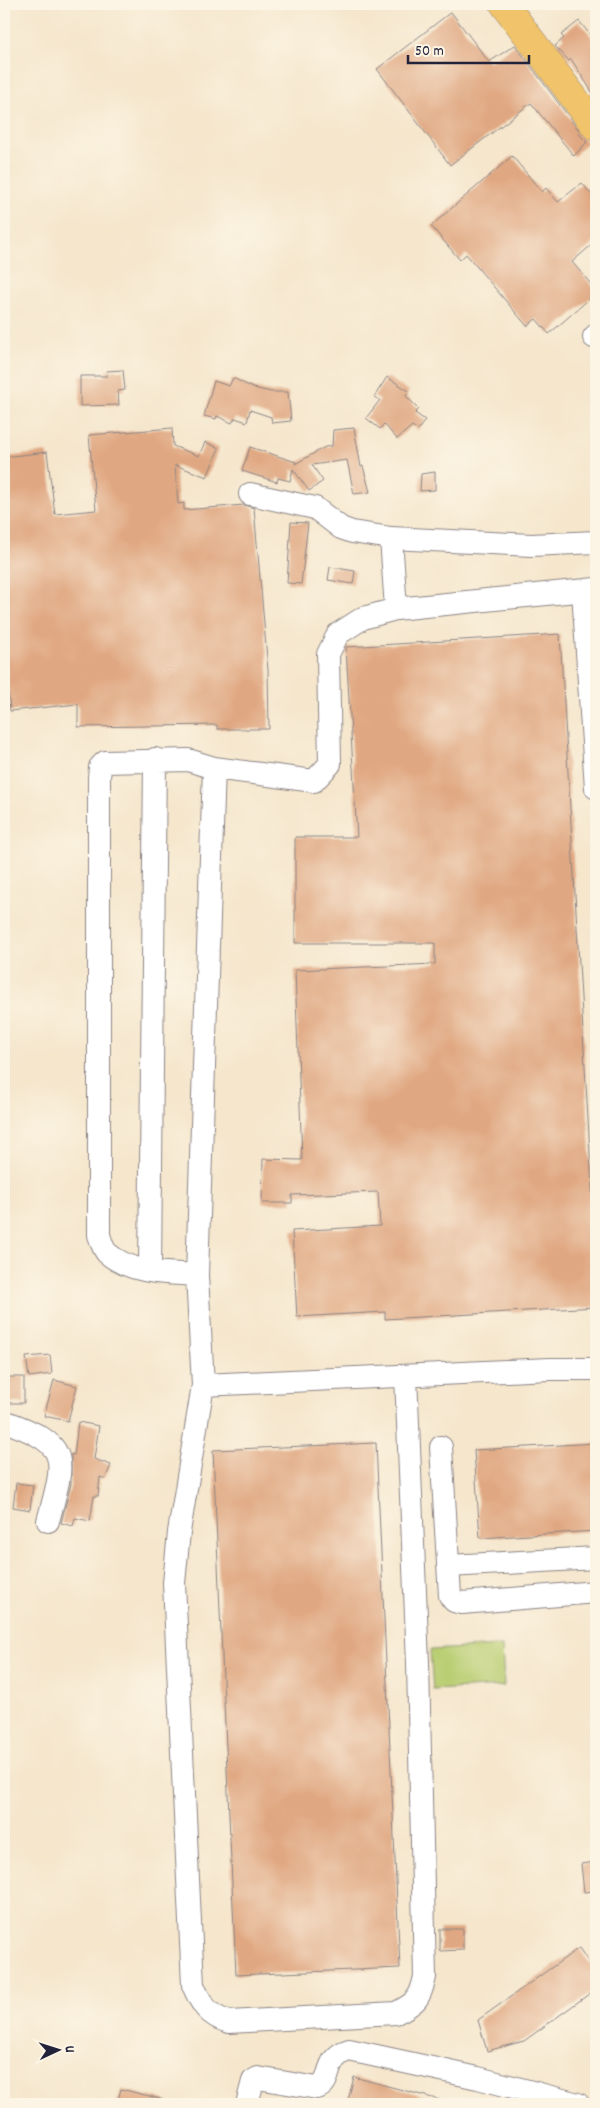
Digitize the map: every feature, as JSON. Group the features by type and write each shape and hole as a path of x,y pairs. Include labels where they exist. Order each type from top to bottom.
{"main road":[{"path":"504,4 596,127"}],"street":[{"path":"250,494 314,508 341,528 352,532 391,538 531,545 596,542"},
{"path":"391,538 396,610"},
{"path":"197,1275 150,1271 123,1263 105,1252 99,1235 100,767 105,762 154,759 188,760 214,768 314,781 323,774 330,764 328,654 338,634 364,618 396,610 590,590 596,788"},
{"path":"150,1271 154,759"},
{"path":"214,768 197,1275 203,1386 179,1532 174,1583 193,1985 205,2010 218,2019 229,2022 396,2013 412,2005 422,1995 425,1977 420,1771 406,1376"},
{"path":"203,1386 550,1369 596,1370"},
{"path":"4,1421 30,1430 47,1441 59,1454 61,1474 48,1521"},
{"path":"441,1447 450,1596 454,1601 462,1603 596,1592"},
{"path":"449,1566 596,1558"},
{"path":"246,2104 253,2081 258,2078 316,2088 321,2087 325,2083 332,2060 340,2053 349,2050 478,2078 578,2104"}],"green space":[{"path":"502,1646 504,1686 433,1690 430,1650"}],"building":[{"path":"451,12 489,62 515,45 580,132 579,134 587,142 574,156 531,103 450,165 377,69"},
{"path":"579,21 596,42 596,98 571,59 569,61 555,46 564,38 561,35"},
{"path":"512,156 542,192 546,188 558,202 582,183 596,200 596,241 572,262 596,290 596,293 549,334 536,319 527,326 466,254 460,260 431,226"},
{"path":"123,370 125,390 118,391 119,405 80,406 80,376 107,376 106,371"},
{"path":"387,377 409,391 406,396 419,409 415,413 425,420 418,430 412,426 397,439 384,424 380,429 366,418 380,400 374,397"},
{"path":"233,378 253,388 271,392 288,392 291,421 272,423 271,417 250,410 247,422 235,418 232,423 217,416 216,419 204,416 214,381 229,386"},
{"path":"172,428 173,446 199,456 205,442 219,448 207,477 175,465 178,504 184,503 184,510 244,505 254,508 268,670 269,729 217,729 217,725 78,727 78,704 10,711 4,640 4,457 47,452 55,514 96,510 89,435"},
{"path":"354,428 361,467 363,466 370,492 354,494 347,460 312,465 323,481 309,491 293,469 290,481 278,478 277,482 242,471 250,447 296,462 295,464 325,447 332,446 333,430"},
{"path":"435,472 435,490 420,491 421,474"},
{"path":"291,522 308,523 301,584 287,583"},
{"path":"330,567 355,571 353,584 328,580"},
{"path":"560,634 596,1257 596,1307 385,1319 385,1312 297,1317 292,1231 380,1226 378,1192 292,1195 292,1203 262,1203 263,1159 302,1160 295,970 435,964 435,943 295,943 295,837 357,837 346,647"},
{"path":"50,1355 52,1374 29,1377 26,1357"},
{"path":"6,1377 24,1377 24,1403 6,1403"},
{"path":"54,1380 77,1386 68,1421 44,1416"},
{"path":"78,1422 99,1426 94,1459 111,1465 105,1479 100,1477 98,1496 94,1496 90,1521 75,1518 73,1526 61,1523 71,1484 71,1454 74,1455"},
{"path":"376,1443 400,1968 236,1975 213,1450"},
{"path":"596,1443 596,1531 480,1538 474,1450"},
{"path":"16,1483 33,1485 30,1510 13,1507"},
{"path":"596,1862 596,1891 584,1892 581,1864"},
{"path":"440,1929 463,1929 463,1950 440,1951"},
{"path":"579,1948 596,1973 596,1989 524,2041 487,2051 478,2020"},
{"path":"354,2077 440,2100 439,2104 347,2104"},
{"path":"121,2089 165,2100 164,2104 117,2104"}]}
